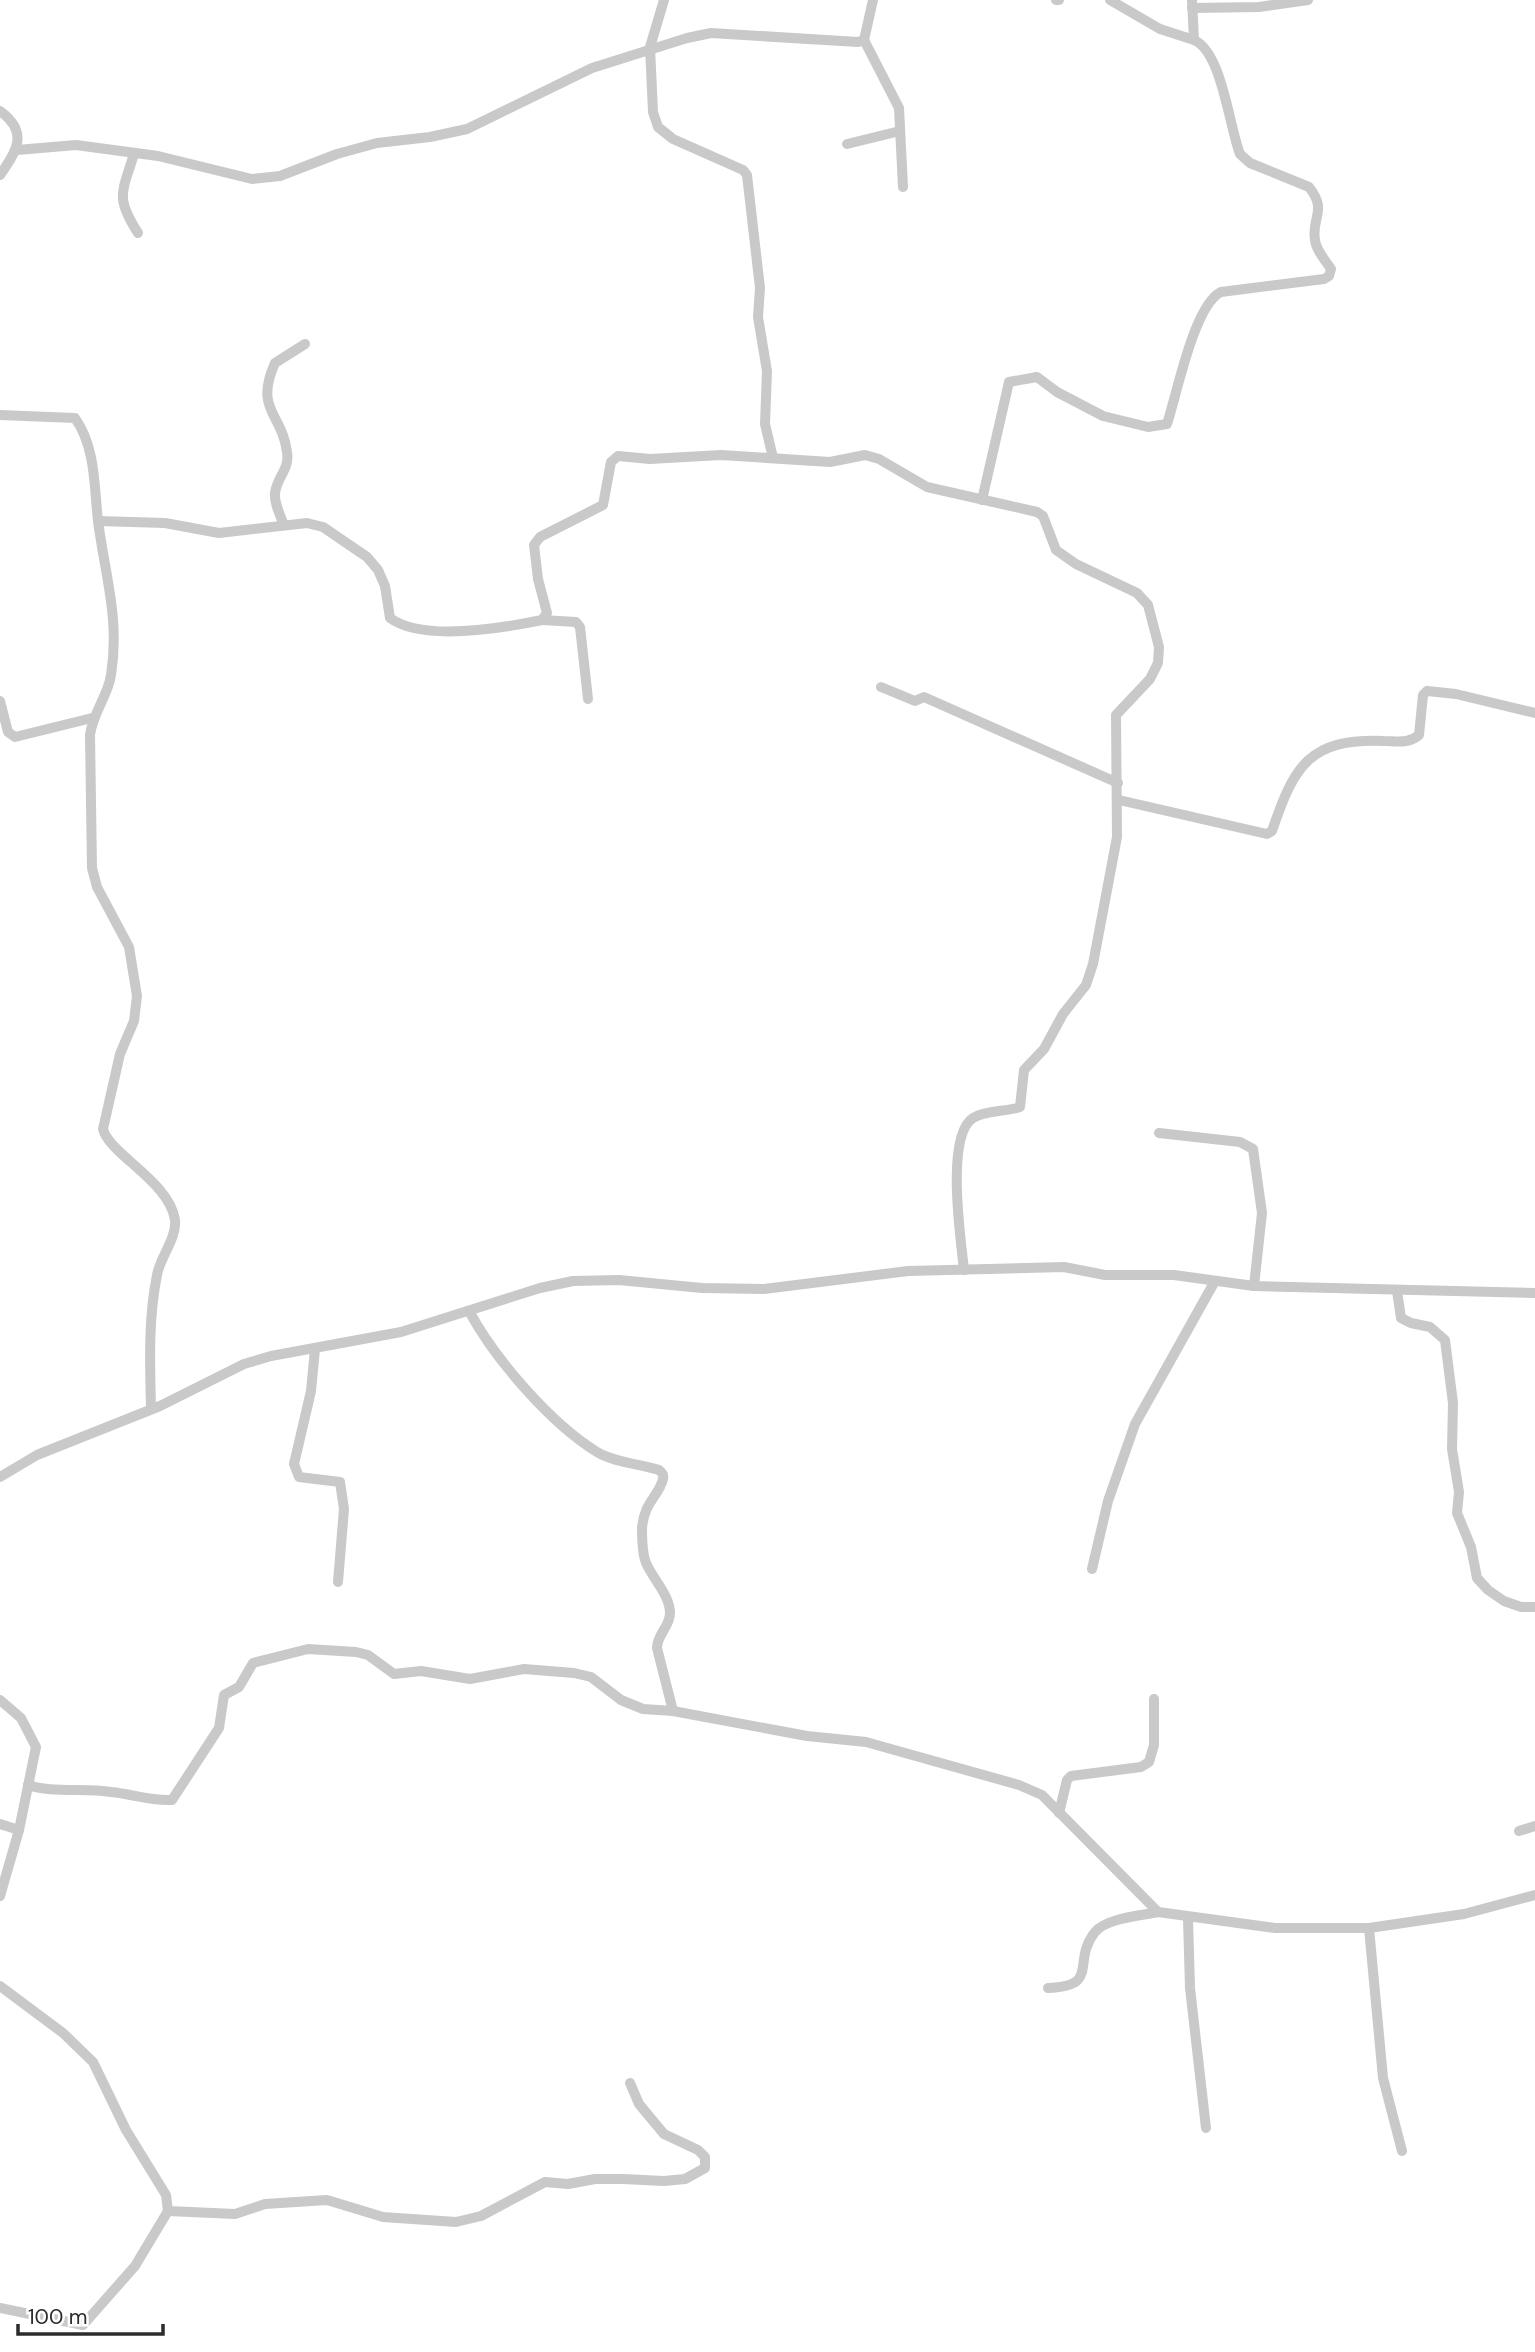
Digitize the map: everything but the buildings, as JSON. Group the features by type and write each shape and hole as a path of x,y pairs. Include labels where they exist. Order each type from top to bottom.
{"street":[{"path":"664,0 650,47 653,112 658,127 673,139 743,170 747,175 760,288 758,317 767,371 765,424 773,458"},
{"path":"873,0 864,40 897,102 903,187"},
{"path":"982,500 989,459 1010,382 1037,377 1057,392 1103,416 1148,427 1163,427 1167,424 1200,319 1212,296 1221,292 1324,279 1329,276 1331,269 1315,241 1320,206 1315,194 1309,187 1250,163 1241,154 1217,73 1205,47 1194,40 1160,29 1110,0"},
{"path":"1194,40 1192,4 1259,7 1308,0"},
{"path":"17,150 76,145 189,162 216,172 252,178 280,176 337,154 377,143 430,137 467,129 592,68 650,47 711,33 850,43 864,40"},
{"path":"0,111 10,118 16,129 17,150 0,175"},
{"path":"847,144 900,131"},
{"path":"134,154 121,201 123,210 138,233"},
{"path":"284,525 274,495 280,477 288,467 287,450 267,402 267,392 275,363 305,344"},
{"path":"0,415 75,418 89,442 98,520 115,617 111,674 92,718 89,779 93,878 129,947 137,996 134,1021 120,1054 103,1129 106,1139 149,1177 171,1208 175,1219 174,1230 157,1273 150,1326 151,1409"},
{"path":"542,620 547,613 538,579 534,545 540,537 595,512 603,505 611,462 618,456 773,458 830,462 865,455 879,459 927,487 1037,512 1043,516 1056,550 1076,564 1138,593 1147,605 1160,647 1158,663 1150,678 1116,715 1118,837 1093,964 1086,985 1063,1013 1044,1049 1024,1070 1020,1107 981,1114 971,1119 962,1138 956,1172 964,1270"},
{"path":"98,520 165,523 219,533 307,523 323,527 367,557 378,570 385,586 390,618 400,625 422,629 499,629 542,620 576,622 580,627 588,699"},
{"path":"881,687 915,701 923,697 1118,783"},
{"path":"1119,800 1267,834 1272,831 1297,769 1310,757 1335,745 1415,739 1419,735 1423,695 1427,691 1456,694 1535,713"},
{"path":"0,701 9,734 15,737 92,718"},
{"path":"1159,1133 1240,1142 1254,1149 1262,1213 1254,1286"},
{"path":"0,1477 37,1455 151,1409 244,1364 271,1356 370,1340 540,1288 573,1282 620,1280 702,1288 764,1289 908,1271 1064,1267 1105,1275 1174,1275 1254,1286 1535,1293"},
{"path":"1092,1569 1108,1501 1135,1424 1215,1281"},
{"path":"1397,1291 1401,1318 1430,1327 1439,1332 1445,1340 1453,1403 1452,1449 1460,1492 1457,1513 1471,1547 1477,1578 1504,1601 1521,1607 1535,1606"},
{"path":"470,1311 496,1354 552,1415 581,1440 599,1453 659,1470 663,1474 663,1480 647,1505 642,1532 645,1563 660,1587 670,1614 667,1626 657,1638 657,1648 673,1711"},
{"path":"315,1349 311,1391 294,1464 299,1477 340,1482 345,1509 338,1582"},
{"path":"27,1785 40,1789 72,1788 114,1792 153,1801 172,1800 219,1728 224,1695 239,1687 253,1663 308,1649 368,1655 394,1674 421,1671 470,1679 524,1669 575,1673 591,1678 621,1700 643,1709 673,1711 807,1736 866,1742 1019,1784 1042,1795 1158,1912"},
{"path":"1059,1813 1067,1780 1071,1776 1141,1767 1149,1762 1154,1745 1154,1699"},
{"path":"0,1700 21,1718 35,1739 36,1755 0,1896"},
{"path":"0,1824 19,1830"},
{"path":"1519,1831 1535,1826"},
{"path":"1048,1988 1069,1987 1079,1979 1089,1943 1096,1931 1107,1924 1158,1912 1275,1928 1369,1928 1464,1914 1535,1895"},
{"path":"1188,1918 1190,1988 1206,2129"},
{"path":"1369,1928 1383,2078 1402,2151"},
{"path":"0,1986 63,2033 93,2062 126,2130 166,2195 168,2211 135,2266 83,2325 0,2308"},
{"path":"168,2211 235,2214 265,2204 327,2200 383,2217 456,2222 481,2216 545,2182 568,2185 596,2179 664,2182 685,2179 699,2173 705,2168 705,2157 692,2146 664,2134 639,2104 630,2082"}]}
